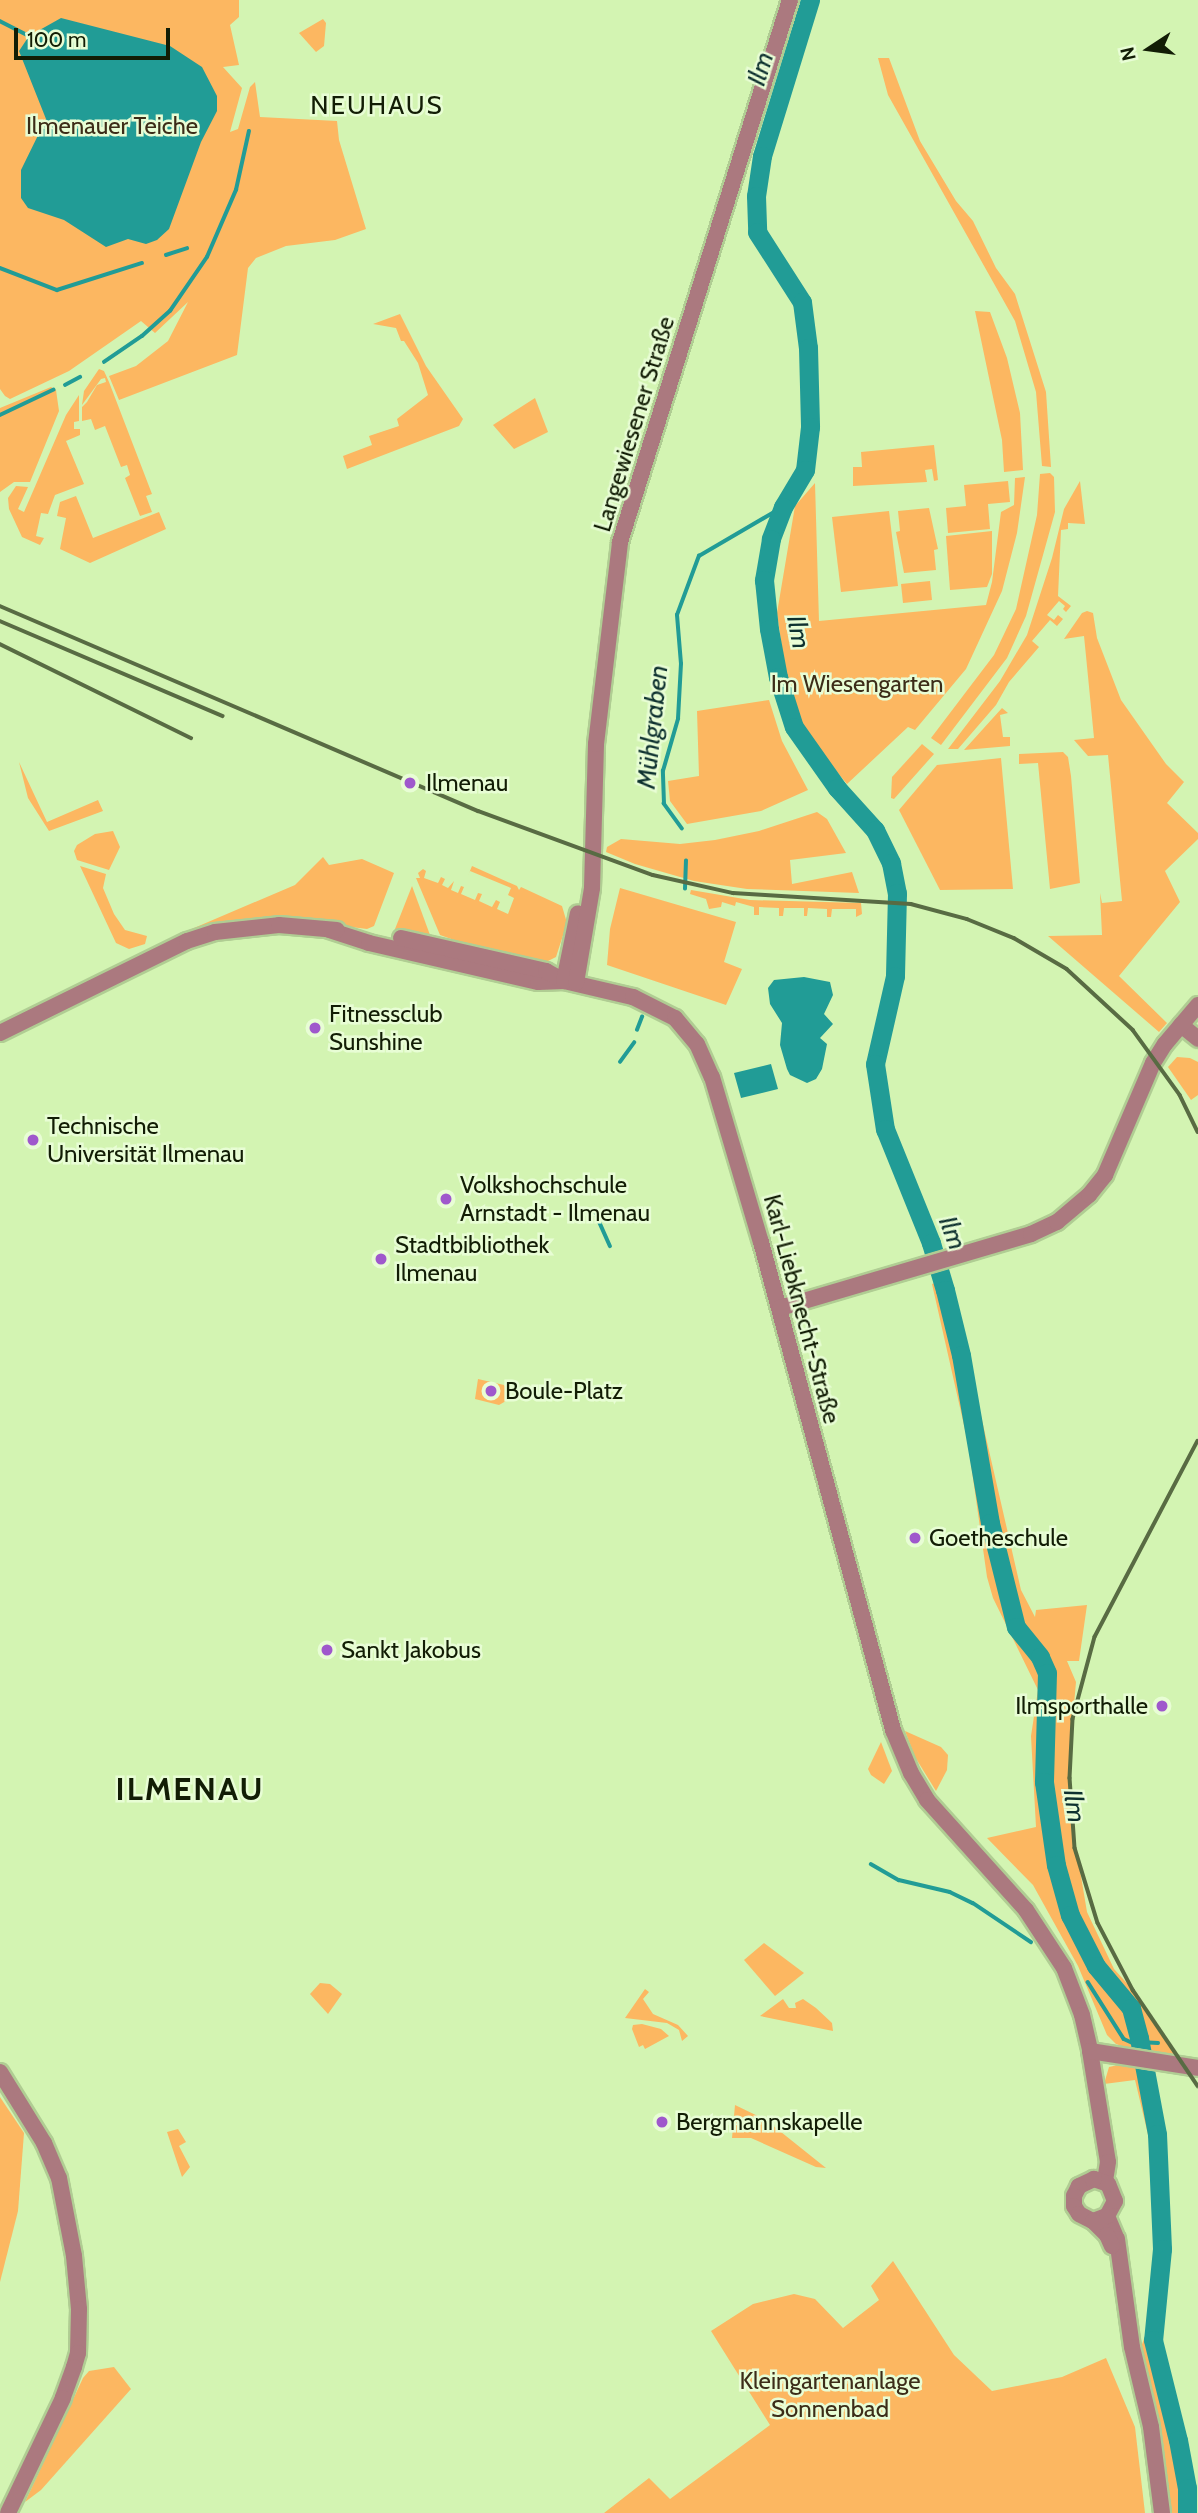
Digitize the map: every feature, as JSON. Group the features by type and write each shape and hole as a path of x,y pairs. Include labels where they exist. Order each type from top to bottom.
{"main road":[{"name":"Langewiesener Straße","path":"570,982 584,887 591,875 595,841 593,781 596,744 620,542 790,0"},
{"name":"Karl-Liebknecht-Straße","path":"0,1033 187,940 215,932 279,925 329,930 369,943 538,982 570,982 633,997 663,1009 682,1025 696,1044 712,1077 780,1308 891,1725 911,1773 935,1810 1026,1910 1051,1944 1076,1998 1090,2051 1108,2162 1100,2181"},
{"path":"780,1308 1044,1229 1068,1214 1089,1195 1105,1175 1153,1063 1198,1005"},
{"path":"1181,1025 1198,1039"},
{"path":"1090,2051 1198,2068"},
{"path":"0,2072 44,2143 59,2178 74,2256 79,2309 78,2353 74,2367 63,2398 8,2513"},
{"path":"1100,2181 1113,2191 1115,2201 1100,2218 1079,2214 1074,2196 1082,2183 1100,2181"},
{"path":"1100,2218 1120,2259 1132,2347 1151,2427 1162,2513"}],"green space":[{"name":"Ilmenauer Teiche","path":"0,0 239,0 239,17 230,25 239,65 223,67 242,88 230,132 238,129 250,87 255,82 260,117 337,121 339,140 366,229 335,240 286,246 256,258 248,268 237,355 119,400 109,376 136,366 168,341 188,302 155,333 141,321 69,371 10,399 5,396 0,389"},
{"path":"323,19 326,23 324,46 316,52 299,33"},
{"path":"878,58 889,58 920,141 956,201 973,221 996,268 1015,294 1046,392 1051,467 1042,466 1036,392 1015,321 888,95"},
{"path":"975,311 990,312 1007,358 1020,413 1023,470 1004,472 1002,440"},
{"path":"400,314 426,366 463,419 459,426 347,469 343,456 372,445 369,436 399,426 397,419 428,395 418,363 404,341 401,341 396,328 373,324"},
{"path":"99,369 104,371 109,382 152,494 146,496 152,512 140,516 125,478 130,475 127,465 121,467 105,426 95,430 91,419 82,421 82,407 97,385 106,382 105,378 101,379 82,405 84,391"},
{"path":"51,387 56,390 59,411 30,482 14,482 0,492 0,408"},
{"path":"79,395 79,421 74,422 74,429 80,429 80,435 66,441 84,484 55,495 48,514 41,513 36,536 44,538 40,545 22,537 9,509 8,498 16,486 28,487 18,509 24,512 66,415"},
{"path":"535,398 548,432 514,449 493,425"},
{"path":"934,445 938,480 934,481 932,469 925,470 927,482 853,486 853,467 862,467 861,452"},
{"path":"1050,473 1054,477 1055,512 1026,616 1007,658 941,745 931,738 994,655 1016,609 1037,515 1040,474"},
{"name":"Im Wiesengarten","path":"1025,477 1017,533 1002,591 966,669 915,730 908,727 847,784 800,727 785,670 777,613 795,506 815,483 819,621 986,605 992,582 1001,512 1014,505 1015,478"},
{"path":"1008,481 1010,502 988,504 990,529 948,533 946,508 966,506 964,485"},
{"path":"1080,481 1085,524 1068,523 1068,529 1061,530 1058,596 1071,606 1066,612 1063,609 1065,606 1059,601 1047,615 1054,620 1058,615 1063,619 1057,626 1050,620 1032,641 1039,647 1009,682 996,705 958,749 948,749 1000,681 1027,635 1052,558 1064,509"},
{"path":"76,496 93,538 159,512 166,529 90,563 60,549 66,518 57,516 60,502"},
{"path":"929,508 938,549 934,550 936,570 904,573 896,532 900,531 898,511"},
{"path":"889,511 898,586 841,592 832,517"},
{"path":"992,531 992,574 987,587 950,590 946,536"},
{"path":"930,581 932,600 903,603 901,584"},
{"path":"1082,613 1093,613 1097,638 1121,700 1166,764 1184,782 1167,803 1198,833 1198,839 1165,871 1180,902 1119,976 1167,1023 1159,1032 1048,936 1102,935 1100,893 1102,903 1122,901 1108,755 1088,756 1074,740 1094,738 1084,636 1064,639"},
{"path":"769,700 782,741 808,790 761,811 687,824 670,801 668,781 699,776 697,711"},
{"path":"1002,708 1008,713 1000,715 1003,737 1010,737 1010,746 964,750"},
{"path":"922,744 934,754 894,799 891,798 892,777"},
{"path":"1063,752 1068,757 1071,776 1080,883 1050,889 1038,763 1019,764 1019,754"},
{"path":"1001,758 1013,889 940,890 899,810 937,765"},
{"path":"19,762 47,822 98,800 103,811 49,831 28,798"},
{"path":"817,812 827,819 846,853 790,860 792,884 852,872 859,893 747,889 694,881 635,864 606,852 607,847 621,839 680,844 715,840 759,831"},
{"path":"113,831 120,847 109,870 77,860 74,851 77,845 95,834"},
{"path":"323,857 329,865 362,859 394,873 374,926 367,929 279,918 229,921 180,934 295,885"},
{"path":"80,866 106,874 103,888 114,914 125,930 147,936 145,944 129,949 116,943"},
{"path":"472,866 517,886 519,890 521,887 562,906 567,923 556,957 540,965 491,953 440,935 416,878 420,878 418,873 423,869 426,871 424,878 438,883 441,877 445,879 442,885 448,888 454,881 451,890 458,893 461,886 464,887 461,894 475,900 478,893 482,894 479,901 492,907 496,900 500,902 497,909 508,914 514,898 508,895 511,888 470,871 467,878"},
{"path":"412,886 430,935 425,939 395,929"},
{"path":"620,888 736,922 724,962 742,969 726,1005 607,965 610,929"},
{"path":"691,890 750,900 861,903 862,914 856,917 856,909 832,909 831,917 827,917 827,909 808,908 807,916 804,916 804,908 784,908 783,916 779,916 779,908 759,907 759,915 754,915 754,907 736,902 735,906 722,902 721,907 709,909 706,899 690,894"},
{"path":"1177,1057 1198,1062 1198,1095 1191,1100 1168,1067"},
{"path":"948,1272 1021,1590 1035,1617 1036,1610 1087,1605 1079,1661 1067,1661 1076,1682 1070,1750 1070,1811 1087,1912 1114,1969 1133,1990 1179,2057 1142,2053 1116,2044 1107,2035 1078,1966 1033,1885 987,1838 1036,1827 1031,1736 1038,1690 993,1598 987,1577 968,1443 932,1284 937,1282 936,1275"},
{"path":"478,1379 504,1385 508,1391 506,1401 499,1405 475,1399"},
{"path":"905,1731 941,1747 948,1755 947,1770 936,1791 915,1757"},
{"path":"881,1742 892,1771 884,1784 871,1775 868,1769"},
{"path":"764,1943 804,1973 775,1996 744,1960"},
{"path":"320,1983 330,1984 342,1994 328,2014 310,1994"},
{"path":"645,1989 649,1992 643,1999 653,2014 678,2025 688,2036 682,2041 679,2030 667,2023 625,2018"},
{"path":"783,1999 789,2008 796,2008 795,2003 803,1999 832,2023 833,2031 760,2016"},
{"path":"642,2024 661,2029 669,2036 645,2049 643,2045 639,2047 632,2029 633,2025"},
{"path":"1127,2063 1151,2068 1161,2122 1168,2232 1159,2338 1191,2463 1196,2513 1171,2513 1163,2443 1141,2347 1148,2328 1155,2288 1150,2143 1135,2080 1104,2084 1109,2067"},
{"path":"0,2097 24,2133 18,2211 0,2282"},
{"path":"735,2105 766,2120 826,2168 816,2167 751,2138 732,2138"},
{"path":"178,2129 186,2142 179,2146 190,2167 182,2177 167,2132"},
{"name":"Kleingartenanlage Sonnenbad","path":"893,2261 954,2355 992,2391 1062,2377 1106,2358 1135,2427 1145,2513 604,2513 649,2478 670,2499 770,2425 711,2331 753,2304 794,2294 815,2299 843,2328 879,2300 871,2286"},
{"path":"114,2367 131,2389 41,2490 25,2502 83,2378 89,2371"}],"water":[{"path":"61,18 170,46 202,67 217,96 217,111 201,142 169,229 157,240 146,244 128,239 106,247 64,220 28,208 21,198 21,170 46,119 19,51 29,36"},
{"path":"804,977 830,982 833,995 824,1014 833,1024 820,1038 827,1044 822,1069 816,1079 807,1083 790,1075 787,1069 780,1045 782,1023 770,1004 768,988 774,980"},
{"path":"771,1064 778,1089 741,1098 734,1073"}],"waterway":[{"name":"Ilm","path":"810,0 762,156 756,196 757,232 802,302 808,348 810,427 805,470 783,507 771,539 764,580 769,629 778,677 794,727 837,788 875,830 891,863 897,893 895,976 875,1064 885,1129 931,1243 945,1290 961,1355 990,1523 1016,1627 1040,1657 1047,1673 1044,1782 1056,1865 1070,1915 1096,1966 1131,2008 1139,2038 1157,2134 1162,2249 1153,2340 1178,2440 1187,2488 1187,2513"},
{"path":"0,21 29,36"},
{"path":"104,362 142,336 170,311 207,257 236,190 249,131"},
{"path":"166,255 187,248"},
{"path":"0,268 57,290 142,263"},
{"path":"65,385 80,377"},
{"path":"0,415 53,390"},
{"name":"Mühlgraben","path":"682,829 664,804 663,771 678,719 681,664 677,615 699,556 783,507"},
{"name":"Mühlgraben","path":"685,889 686,861"},
{"name":"Mühlgraben","path":"637,1030 642,1017"},
{"name":"Mühlgraben","path":"620,1062 634,1043"},
{"name":"Mühlgraben","path":"596,1214 610,1246"},
{"name":"Mühlgraben","path":"871,1864 899,1880 950,1892 973,1903 1031,1942"},
{"name":"Mühlgraben","path":"1088,1982 1124,2039 1140,2046"},
{"path":"1139,2042 1158,2043"}],"railway":[{"path":"0,606 478,811 653,875 733,893 911,904 967,919 1014,938 1067,969 1133,1030 1180,1095 1198,1132"},
{"path":"0,621 223,716"},
{"path":"0,644 191,738"},
{"path":"1198,1441 1095,1637 1073,1719 1070,1778 1075,1848 1098,1923 1133,1990 1198,2086"}],"place":[{"name":"Ilmenau","path":"410,783"},
{"name":"Fitnessclub Sunshine","path":"315,1028"},
{"name":"Technische Universität Ilmenau","path":"33,1140"},
{"name":"Volkshochschule Arnstadt - Ilmenau","path":"446,1199"},
{"name":"Stadtbibliothek Ilmenau","path":"381,1259"},
{"name":"Boule-Platz","path":"491,1391"},
{"name":"Goetheschule","path":"915,1538"},
{"name":"Sankt Jakobus","path":"327,1650"},
{"name":"Ilmsporthalle","path":"1162,1706"},
{"name":"Bergmannskapelle","path":"662,2122"}],"district":[{"name":"NEUHAUS","path":"377,106"},
{"name":"ILMENAU","path":"190,1789"}]}
